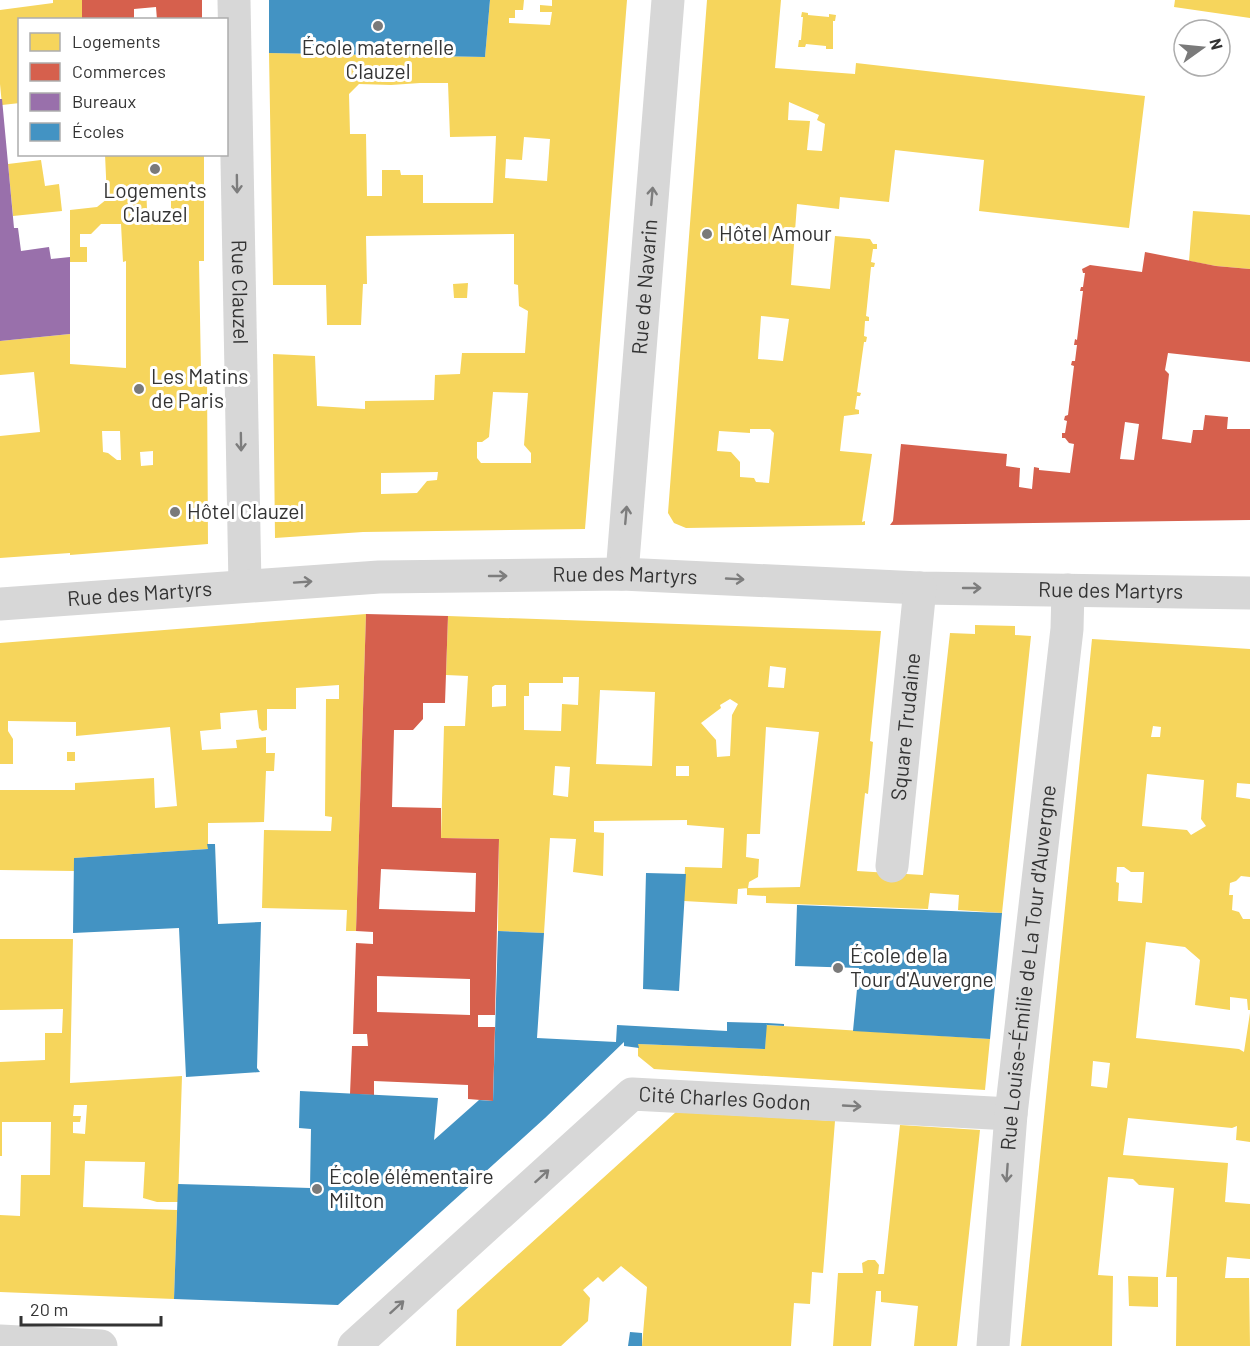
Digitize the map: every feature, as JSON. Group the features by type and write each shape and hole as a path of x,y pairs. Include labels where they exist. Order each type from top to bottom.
{"street":[{"name":"Rue Clauzel","path":"234,0 245,586"},
{"name":"Rue de Navarin","path":"622,574 668,0"},
{"name":"Rue des Martyrs","path":"0,604 379,577 622,574 920,588 1250,593"},
{"name":"Square Trudaine","path":"892,866 920,588"},
{"name":"Rue Louise-Émilie de La Tour d'Auvergne","path":"993,1346 1011,1114 1067,629 1068,590"},
{"name":"Cité Charles Godon","path":"354,1346 632,1094 1011,1114"},
{"path":"0,1341 101,1346"}],"building: Logements":[{"path":"53,0 82,0 82,18 18,18 18,103 2,105 0,10 53,3"},
{"path":"490,0 524,0 523,10 515,10 515,18 509,18 509,23 550,25 552,12 540,12 540,5 552,6 552,0 627,0 585,529 363,532 275,538 273,354 315,356 317,406 365,409 365,401 434,400 435,375 460,374 462,353 525,353 528,311 519,306 518,285 514,284 514,234 366,236 367,284 363,284 361,325 327,325 326,285 273,285 269,53 485,57","holes":["448,83 450,137 496,136 493,203 423,203 423,175 401,175 400,170 382,170 382,196 367,196 366,134 350,134 349,94 359,84","524,137 550,139 547,181 505,178 506,159 522,160","493,392 528,393 524,445 531,453 531,463 481,463 477,458 477,442 482,442 489,437","438,472 437,480 427,481 417,493 381,494 381,473"]},
{"path":"707,0 781,0 775,68 855,74 856,63 1145,96 1129,228 979,211 984,160 895,150 889,202 840,197 839,209 797,204 791,285 830,289 835,236 870,239 873,244 877,244 877,249 873,249 871,262 875,263 874,267 871,267 866,316 869,317 869,321 865,321 864,336 867,337 864,342 857,392 861,393 857,396 855,409 859,410 859,414 844,416 840,451 872,454 862,522 865,521 865,525 686,528 674,523 668,513","holes":["789,102 819,115 817,120 825,124 822,151 807,150 810,121 788,120","761,316 789,319 783,361 758,359","750,429 770,429 774,433 769,483 756,482 754,478 740,477 740,462 731,452 717,451 719,431 750,433"]},
{"path":"1175,0 1250,0 1250,18 1174,7"},
{"path":"802,12 808,15 829,17 829,14 836,15 833,21 833,49 806,44 805,47 798,47 799,40 801,40"},
{"path":"105,156 204,156 204,261 199,261 201,373 207,374 208,544 0,558 0,436 40,432 34,372 0,375 0,341 70,334 70,364 126,368 126,261 123,262 121,224 101,224 91,234 80,234 80,247 87,247 87,262 70,262 70,210 97,207 107,199","holes":["171,184 171,209 147,209 146,185","102,431 120,431 121,460 103,452","153,451 153,465 141,466 140,452"]},
{"path":"41,160 45,186 59,184 62,211 13,216 8,164"},
{"path":"1193,211 1250,215 1250,269 1189,261"},
{"path":"468,283 467,298 454,298 453,284"},
{"path":"366,614 356,931 346,931 347,910 262,908 264,830 331,831 332,817 325,816 326,699 339,699 339,685 296,688 296,709 267,709 267,730 262,731 259,728 257,710 220,713 221,729 200,731 202,750 237,748 236,740 266,737 266,753 275,753 274,771 266,771 264,822 208,823 208,849 74,858 74,871 0,870 0,790 75,790 75,783 154,778 155,808 177,806 170,727 76,736 76,722 8,721 8,731 13,739 13,764 0,764 0,643"},
{"path":"448,616 881,631 870,741 873,742 868,794 865,793 857,871 923,875 950,633 975,634 975,625 1015,626 1015,635 1031,636 1002,913 958,910 959,895 930,893 928,909 766,903 766,896 747,895 747,888 738,889 737,904 684,901 685,867 722,868 724,828 687,825 687,820 594,821 594,832 604,833 603,876 573,872 576,839 550,838 544,933 498,931 499,839 441,838 444,726 465,726 468,676 446,675","holes":["770,666 786,668 784,688 768,687","563,677 579,677 578,705 562,704 561,731 524,730 524,696 529,696 529,683 563,683","506,685 506,706 492,707 492,687","600,690 655,692 652,766 596,764","730,699 738,704 732,715 730,756 717,757 716,740 701,723 721,708 720,705","766,727 819,732 800,887 748,888 749,882 758,877 759,859 746,857 747,834 760,834","555,766 570,767 568,797 553,795","676,766 689,766 689,776 676,776"]},
{"path":"1092,639 1250,649 1250,784 1237,783 1236,797 1250,799 1250,877 1241,876 1230,883 1229,895 1233,895 1232,910 1239,912 1243,919 1250,919 1250,1010 1248,1010 1247,999 1230,997 1230,1010 1195,1005 1200,960 1185,947 1146,942 1136,1038 1239,1049 1244,1052 1250,1013 1250,1142 1236,1140 1237,1126 1232,1128 1128,1118 1123,1155 1228,1163 1225,1202 1250,1204 1250,1259 1227,1257 1225,1278 1249,1278 1250,1346 1176,1346 1177,1277 1166,1277 1174,1188 1139,1185 1133,1179 1108,1177 1098,1275 1113,1276 1112,1346 1021,1346","holes":["1153,726 1161,727 1160,737 1151,737","1147,774 1204,780 1201,819 1206,826 1191,835 1187,830 1142,826","1117,867 1124,867 1131,872 1144,872 1142,903 1118,901 1119,883 1116,882","1093,1061 1110,1063 1107,1088 1091,1086"]},
{"path":"67,752 75,752 75,761 67,761"},
{"path":"0,939 73,939 70,1083 182,1076 178,1202 157,1202 143,1198 145,1162 85,1161 83,1207 177,1210 174,1299 0,1292 0,1215 20,1216 21,1175 50,1175 51,1122 2,1122 2,1156 0,1156 0,1062 45,1060 45,1033 62,1033 63,1009 0,1010","holes":["74,1105 87,1105 85,1134 73,1133 73,1122 80,1122 81,1116 73,1116"]},
{"path":"766,1025 990,1039 985,1090 654,1069 638,1056 638,1044 765,1049"},
{"path":"676,1112 835,1121 823,1273 812,1272 810,1304 794,1303 791,1346 642,1346 647,1287 621,1266 603,1282 598,1277 583,1290 590,1298 588,1321 561,1346 456,1346 457,1310"},
{"path":"900,1125 980,1130 957,1346 914,1346 918,1306 881,1302 881,1291 876,1291 871,1346 833,1346 838,1273 863,1273 862,1263 875,1260 879,1265 878,1274 884,1274"},
{"path":"1128,1276 1158,1277 1158,1307 1129,1306"}],"building: Commerces":[{"path":"82,0 202,0 202,18 157,18 156,7 134,9 134,18 82,18"},
{"path":"1145,252 1216,266 1250,269 1250,362 1168,353 1165,370 1169,374 1162,439 1191,443 1193,430 1203,430 1205,415 1228,417 1227,429 1250,429 1250,520 890,525 893,521 901,444 1007,454 1006,466 1020,468 1019,487 1032,489 1034,467 1039,470 1070,473 1074,444 1062,438 1062,433 1065,433 1067,421 1064,420 1068,415 1074,366 1071,365 1072,361 1075,361 1077,345 1074,345 1075,339 1077,340 1083,291 1080,291 1083,287 1085,273 1082,269 1090,265 1142,272","holes":["1125,422 1139,424 1134,460 1120,459"]},
{"path":"366,614 448,616 445,703 423,703 423,719 413,730 394,730 392,807 441,808 441,838 499,839 495,1015 478,1015 478,1027 495,1027 493,1101 468,1099 468,1085 374,1081 374,1095 350,1094 352,1046 368,1046 367,1034 353,1034 356,943 373,944 373,932 356,931","holes":["381,869 476,873 475,912 379,909","377,976 470,979 470,1015 377,1012"]}],"building: Bureaux":[{"path":"0,99 2,99 14,228 18,228 21,251 49,247 51,259 70,257 70,334 0,341"}],"building: Écoles":[{"name":"École maternelle Clauzel","path":"269,0 490,0 485,57 269,53"},
{"path":"207,844 215,844 218,924 261,922 257,1068 260,1072 186,1077 179,928 73,933 74,858 208,849"},
{"path":"646,873 686,874 679,991 643,989"},
{"path":"797,905 1002,913 990,1039 853,1031 859,968 795,966"},
{"name":"École élémentaire Milton","path":"498,931 544,933 537,1038 616,1042 617,1025 727,1031 727,1022 767,1023 765,1049 638,1044 639,1048 624,1046 624,1042 545,1118 338,1305 174,1299 178,1184 310,1188 311,1129 299,1128 300,1091 438,1098 434,1140 479,1100 493,1101"},
{"path":"767,1023 784,1024 784,1026 767,1025"},
{"path":"630,1332 642,1333 642,1346 628,1346"}],"place":[{"name":"École maternelle Clauzel","path":"378,26"},
{"name":"Logements Clauzel","path":"155,169"},
{"name":"Hôtel Amour","path":"707,234"},
{"name":"Les Matins de Paris","path":"139,389"},
{"name":"Hôtel Clauzel","path":"175,512"},
{"name":"École de la Tour d'Auvergne","path":"838,968"},
{"name":"École élémentaire Milton","path":"317,1189"}]}
